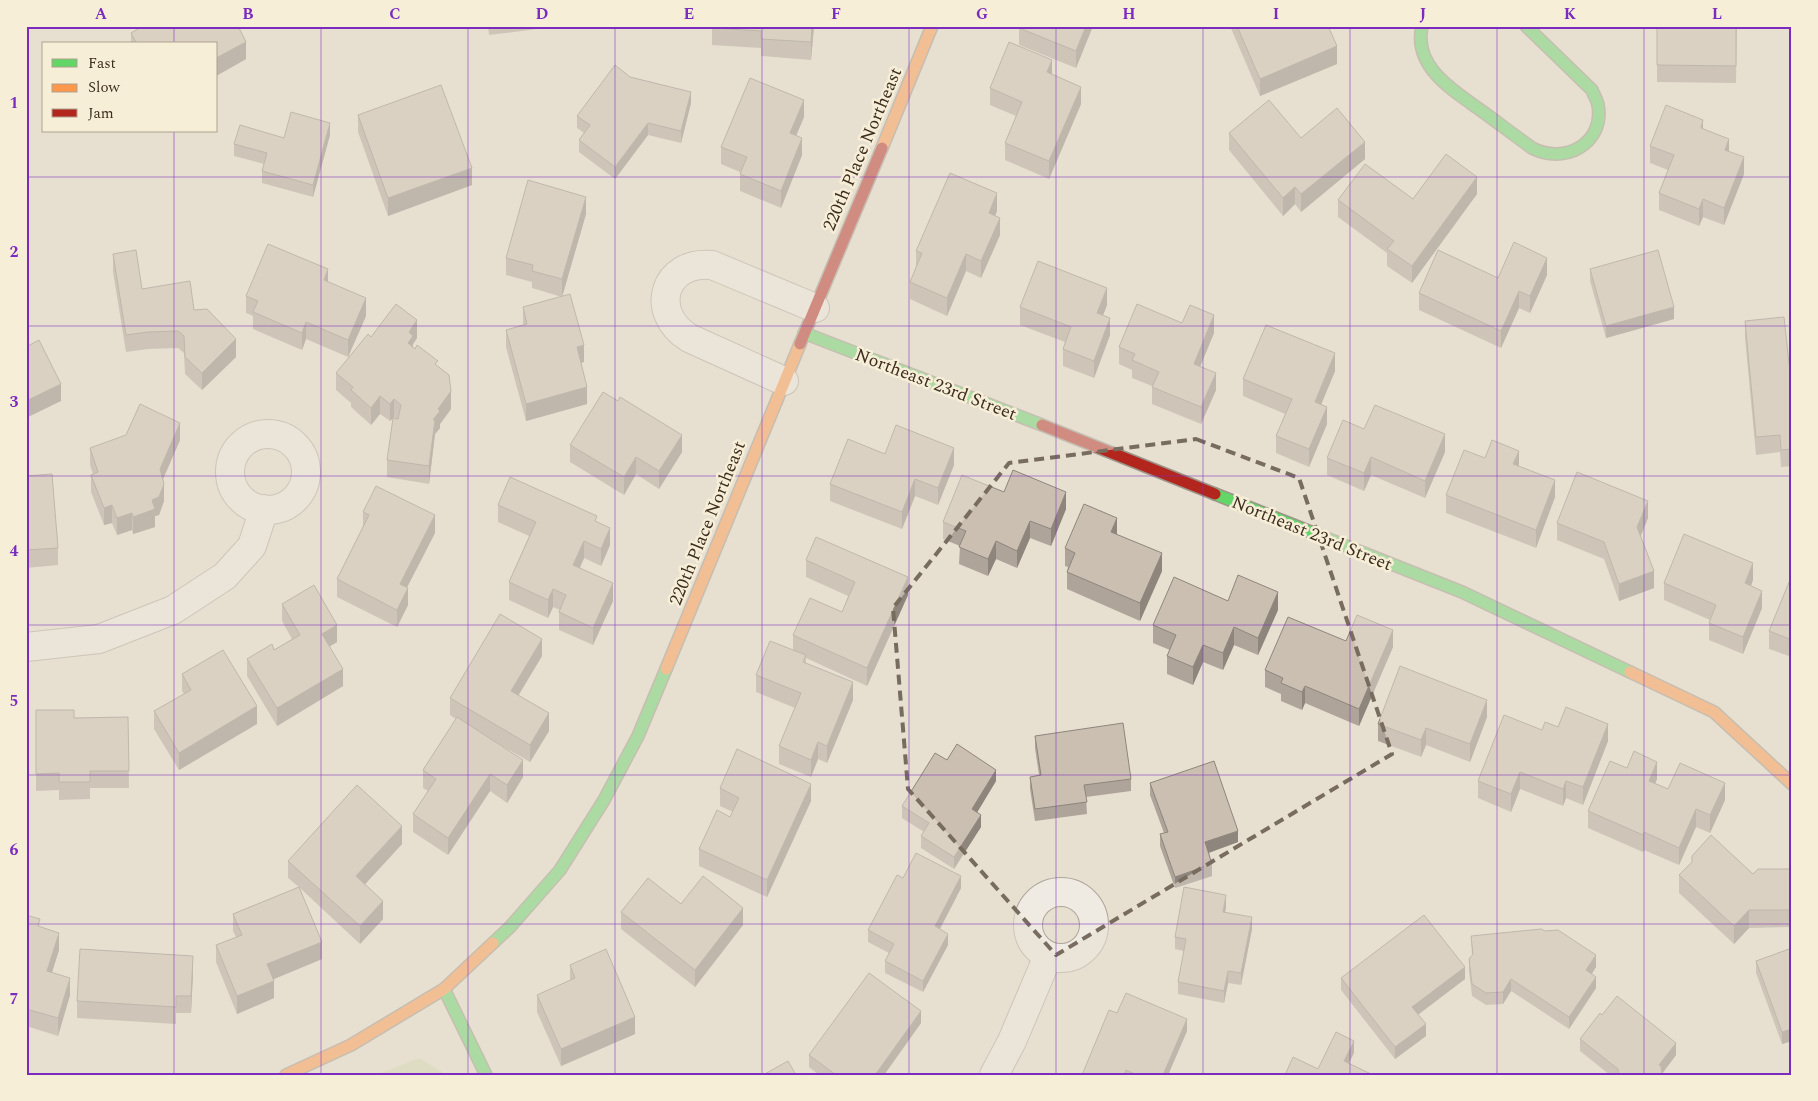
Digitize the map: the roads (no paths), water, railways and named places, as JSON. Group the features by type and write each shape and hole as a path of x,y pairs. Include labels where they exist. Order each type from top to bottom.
{"street":[{"name":"220th Place Northeast","path":"286,1075 351,1045 444,989 510,927 560,870 604,800 638,736 932,26"},
{"path":"1422,26 1418,43 1433,72 1447,86 1532,148 1545,154 1560,156 1574,152 1586,144 1594,132 1599,118 1598,103 1592,90 1526,26"},
{"path":"784,381 688,338 677,331 669,320 666,307 666,294 670,283 678,273 688,267 700,264 712,265 815,308"},
{"name":"Northeast 23rd Street","path":"804,334 978,400 1462,592 1714,712 1792,784"},
{"path":"26,647 99,639 173,610 225,576 252,546 264,509"},
{"path":"994,1075 1012,1041 1048,956"},
{"path":"444,989 486,1075"}]}
